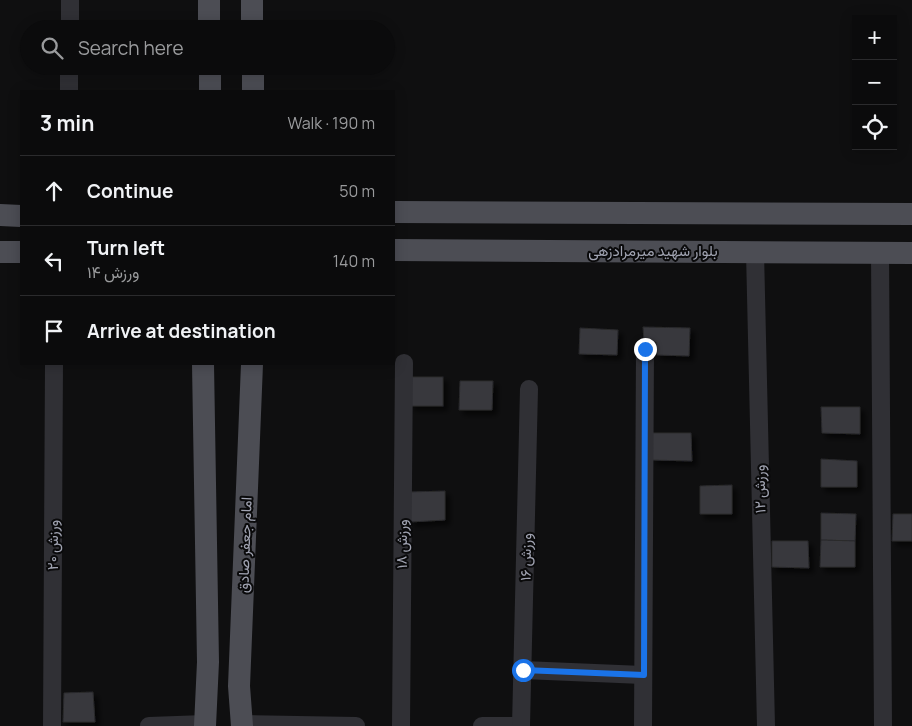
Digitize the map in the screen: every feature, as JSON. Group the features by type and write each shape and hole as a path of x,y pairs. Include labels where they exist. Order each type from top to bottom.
{"main road":[{"path":"209,0 210,20"},
{"path":"252,0 252,20"},
{"path":"210,75 210,90"},
{"path":"253,75 253,90"},
{"path":"395,212 912,214"},
{"path":"0,215 20,216"},
{"name":"بلوار شهید میرمرادزهی","path":"395,250 912,252"},
{"path":"0,252 20,252"},
{"path":"203,365 208,662 205,725"},
{"name":"امام جعفر صادق","path":"242,725 239,686 252,365"},
{"path":"208,662 222,705 230,707 233,705 239,686"}],"street":[{"path":"70,0 70,20"},
{"path":"69,75 69,90"},
{"name":"ورزش ۱۲","path":"755,252 766,726"},
{"path":"880,252 883,726"},
{"path":"643,726 645,349"},
{"name":"ورزش ۱۸","path":"401,726 404,363"},
{"name":"ورزش ۲۰","path":"52,726 54,365"},
{"name":"ورزش ۱۶","path":"521,726 529,389"},
{"path":"523,670 644,675"},
{"path":"149,726 205,725"},
{"path":"242,725 356,726"},
{"path":"482,726 521,726"}],"building":[{"path":"643,327 690,328 689,356 657,355 656,342 644,342"},
{"path":"580,328 618,330 617,355 579,354"},
{"path":"410,377 443,377 443,406 410,406"},
{"path":"460,381 493,381 492,410 459,410"},
{"path":"821,407 860,407 860,434 822,433"},
{"path":"652,433 691,433 692,461 652,460"},
{"path":"821,459 857,461 857,487 821,487"},
{"path":"732,485 732,514 700,514 700,486"},
{"path":"445,491 445,520 410,522 409,492"},
{"path":"821,513 856,514 855,541 821,540"},
{"path":"893,514 912,514 912,541 892,541"},
{"path":"821,540 855,541 855,567 820,567"},
{"path":"772,541 808,541 809,568 772,567"},
{"path":"93,692 95,722 63,722 64,693"}],"route":[{"path":"523,670 644,675 645,349"}]}
